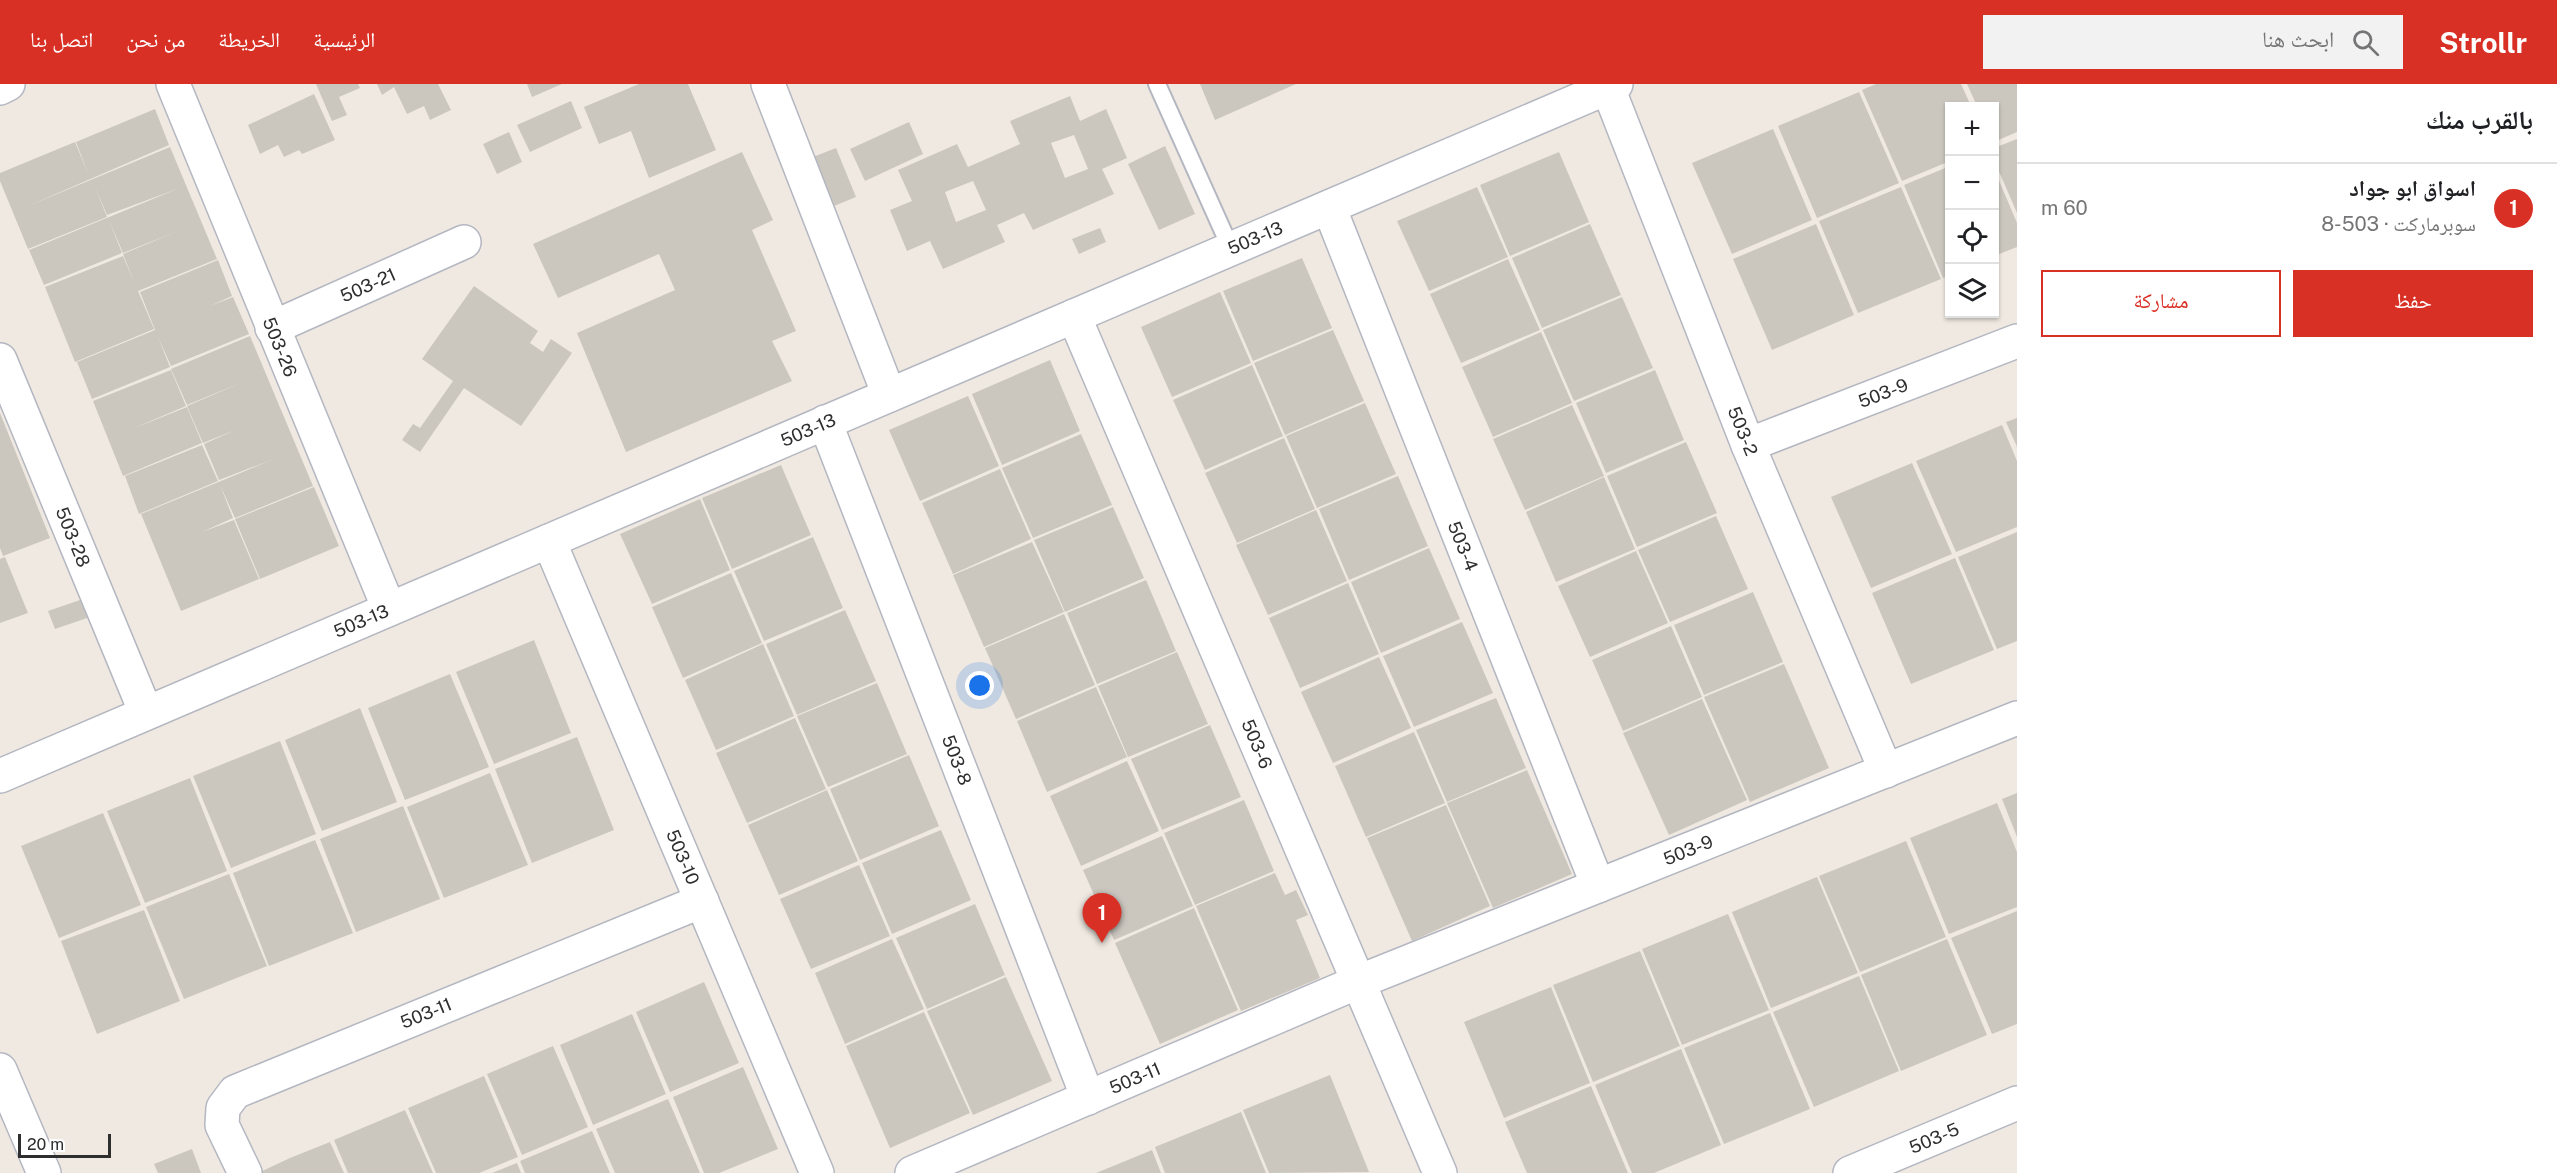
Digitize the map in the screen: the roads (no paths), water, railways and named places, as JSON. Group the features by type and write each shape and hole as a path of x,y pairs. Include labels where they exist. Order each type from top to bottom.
{"street":[{"path":"0,88 8,84"},
{"name":"503-26","path":"173,84 388,609"},
{"path":"768,84 889,395"},
{"name":"503-13","path":"0,776 1612,86"},
{"name":"503-2","path":"1612,86 1748,445 1886,771"},
{"name":"503-4","path":"1329,207 1598,886"},
{"name":"503-21","path":"272,328 464,242"},
{"name":"503-6","path":"1074,316 1440,1173"},
{"name":"503-9","path":"1748,445 2017,341"},
{"name":"503-28","path":"0,360 146,713"},
{"name":"503-8","path":"825,423 1088,1098"},
{"name":"503-10","path":"549,541 817,1173"},
{"name":"503-9","path":"1358,982 2017,718"},
{"name":"503-11","path":"245,1173 222,1125 223,1108 235,1092 702,901"},
{"name":"503-11","path":"912,1173 1358,982"},
{"path":"0,1070 44,1173"},
{"name":"503-5","path":"1850,1173 2017,1103"}],"lane":[{"path":"1157,84 1231,249"}],"place":[{"name":"اسواق ابو جواد","path":"1102,943"}]}
